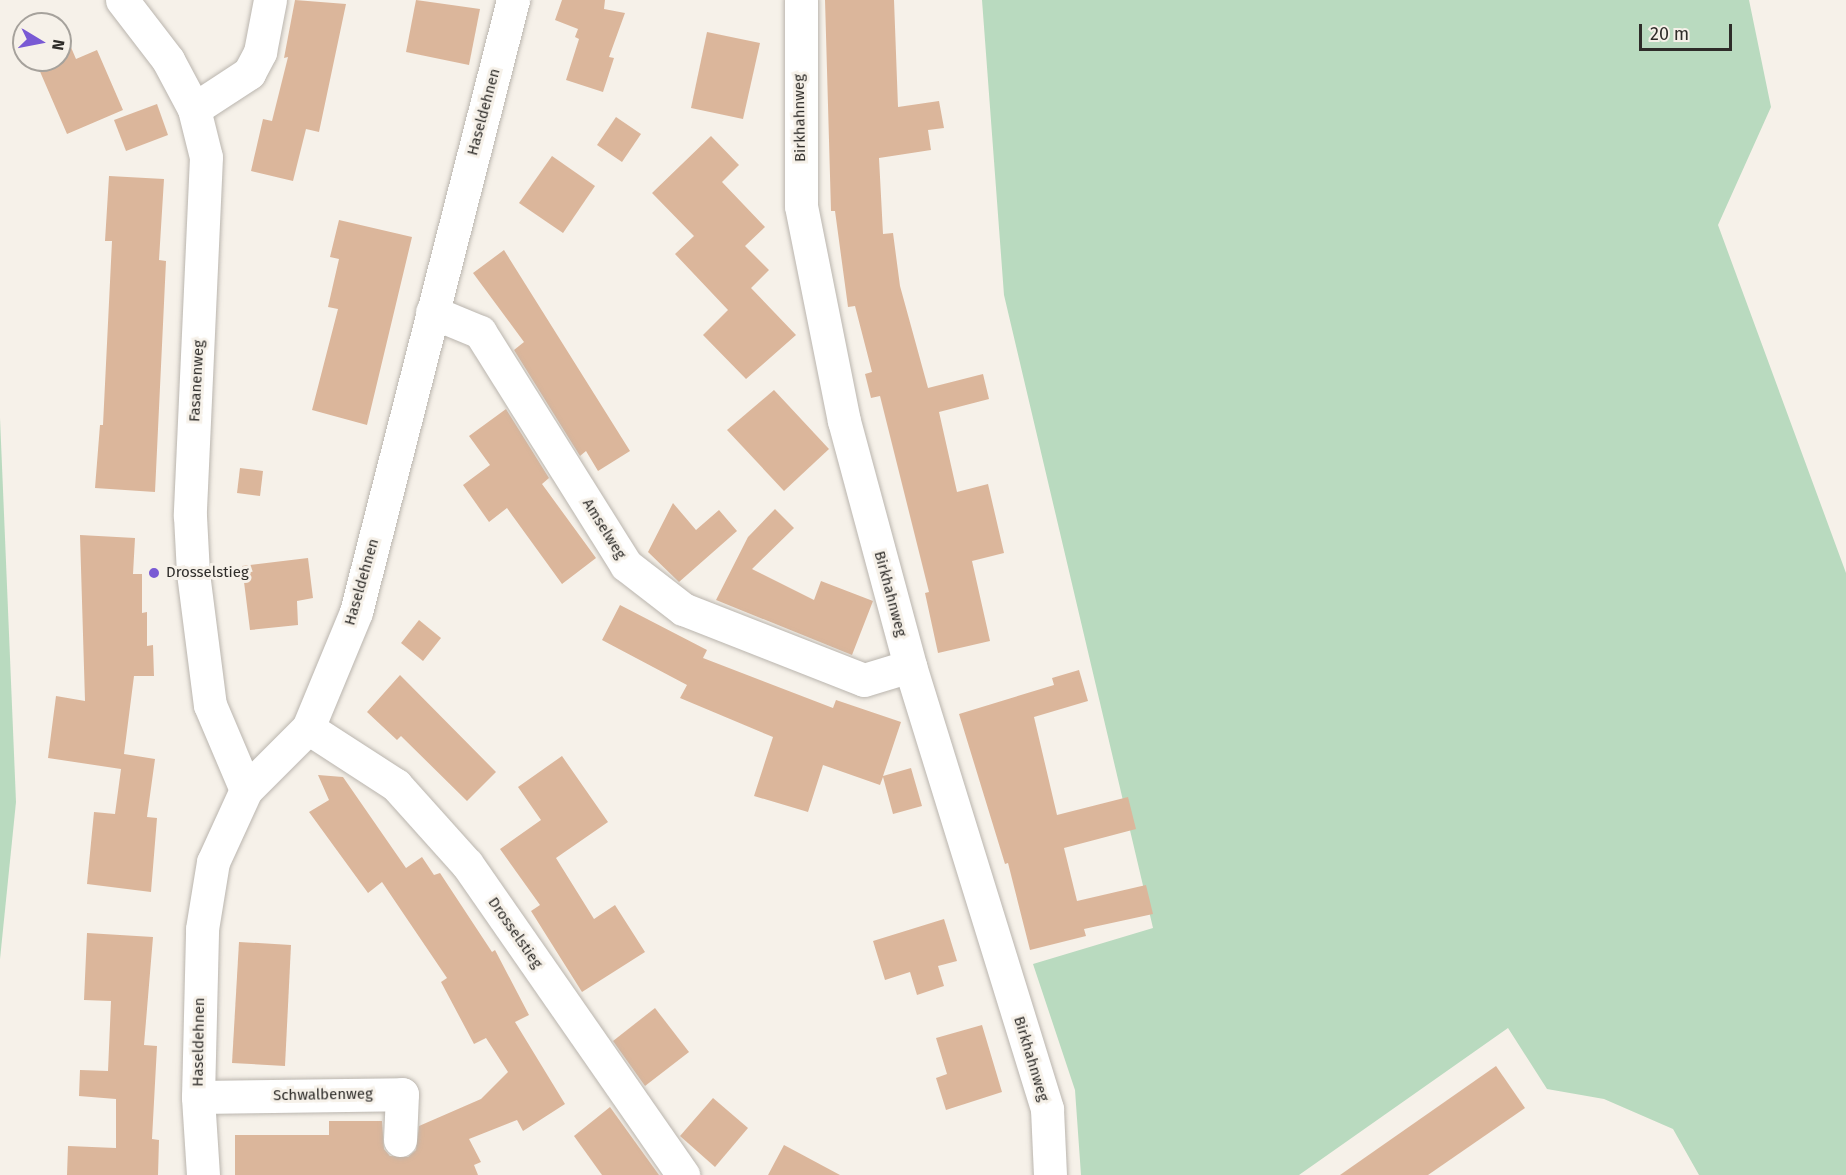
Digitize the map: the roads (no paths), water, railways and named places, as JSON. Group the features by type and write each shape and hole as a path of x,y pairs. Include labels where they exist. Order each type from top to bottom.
{"street":[{"name":"Fasanenweg","path":"122,0 168,60 194,109 206,157 206,198 190,516 193,573 210,705 246,790"},
{"path":"194,109 249,73 261,52 270,0"},
{"name":"Haseldehnen","path":"203,1175 198,1096 202,929 213,862 246,790 308,728 356,612 513,0"},
{"name":"Birkhahnweg","path":"801,0 801,206 844,421 910,666 1047,1109 1050,1175"},
{"name":"Amselweg","path":"432,312 480,332 626,565 683,609 864,680 910,666"},
{"name":"Drosselstieg","path":"308,728 396,785 467,864 682,1175"},
{"name":"Schwalbenweg","path":"198,1096 402,1094 400,1140"}],"place":[{"name":"Drosselstieg","path":"154,573"}]}
